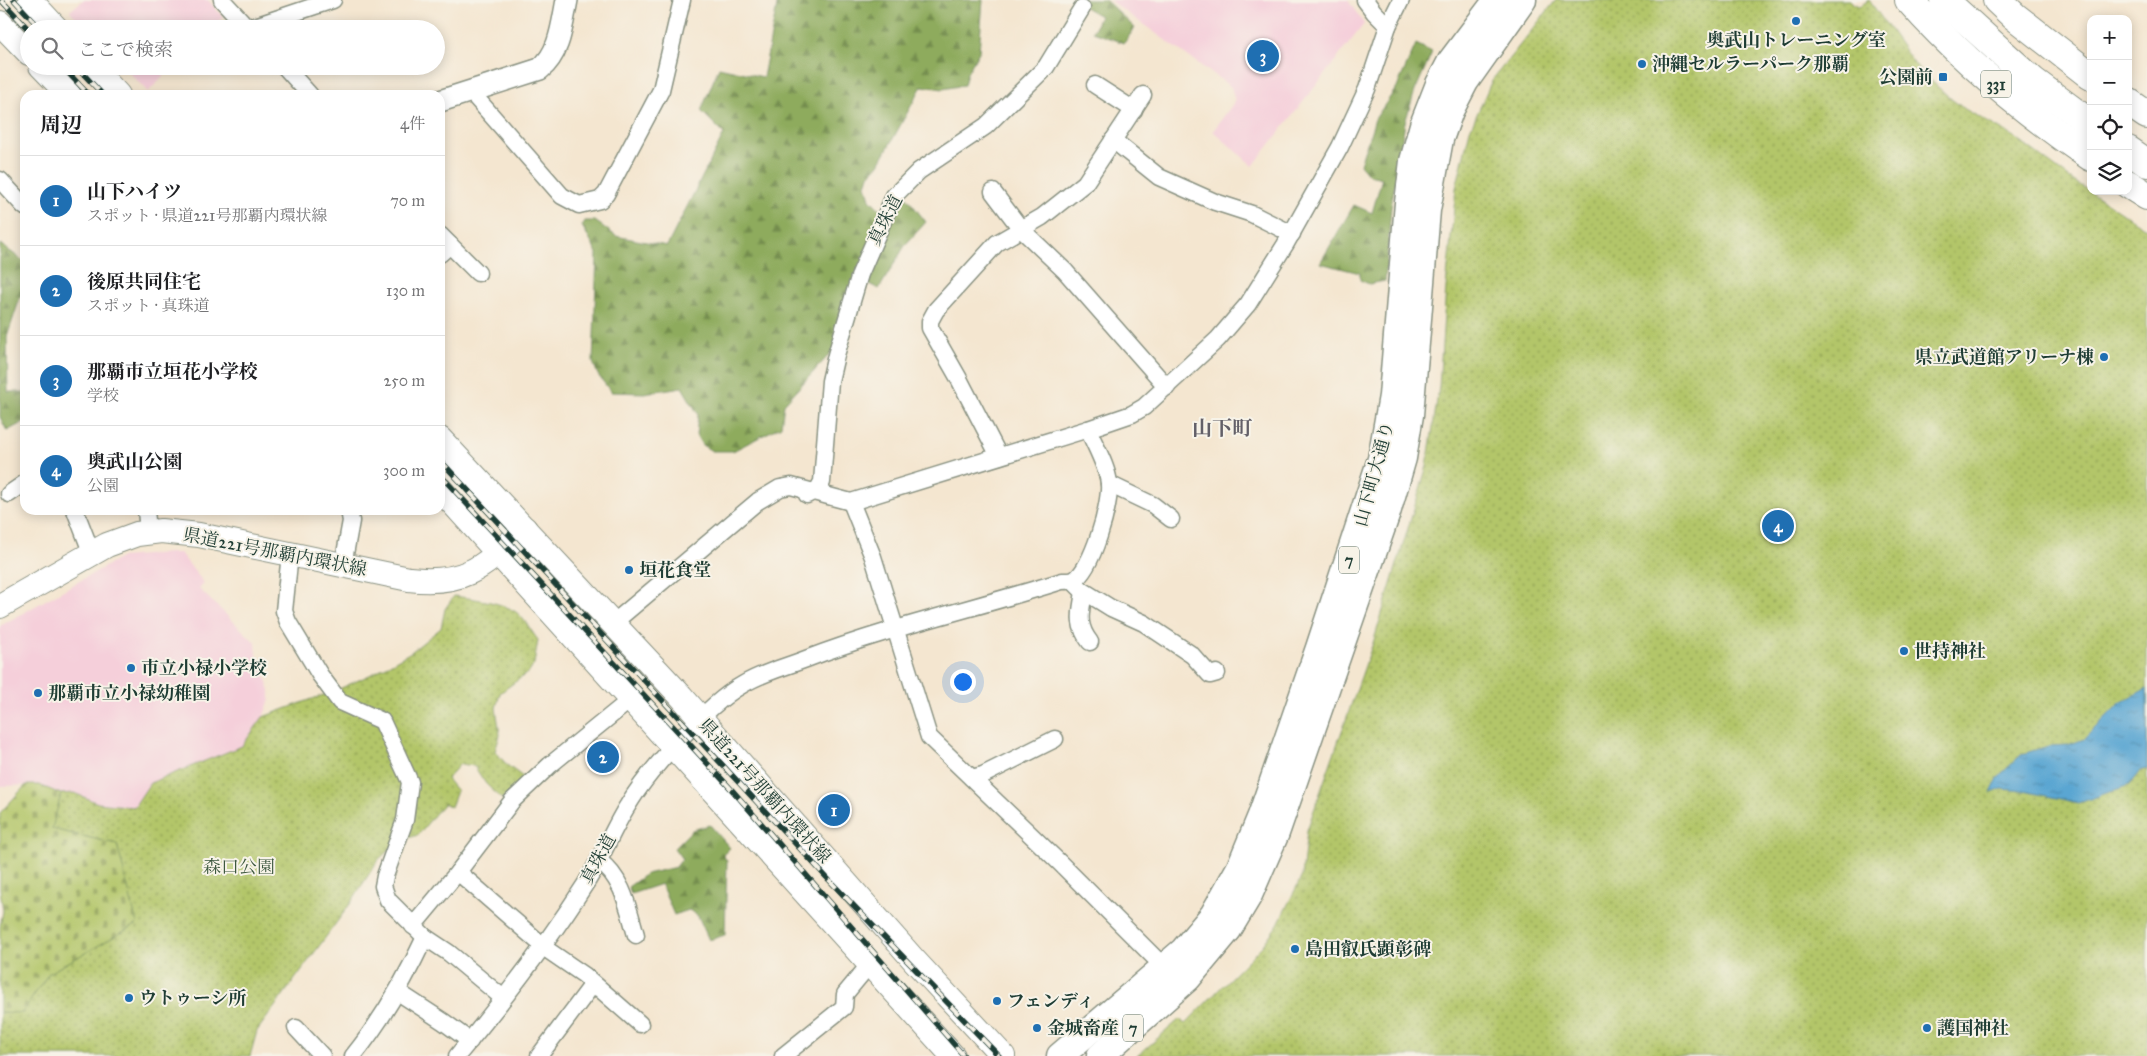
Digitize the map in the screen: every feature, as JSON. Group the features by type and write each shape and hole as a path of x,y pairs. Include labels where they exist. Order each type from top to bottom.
{"highway":[{"name":"331","path":"1909,0 1931,25 1975,66 2012,98 2087,154"},
{"name":"331","path":"1944,0 2026,75 2087,121"},
{"path":"1997,0 2014,16 2087,73"},
{"path":"2132,105 2147,115"},
{"path":"2132,153 2147,163"},
{"path":"2132,187 2147,196"}],"main road":[{"path":"30,0 49,20"},
{"name":"山下町大通り","path":"1060,1056 1183,951 1213,915 1240,867 1261,816 1372,492 1385,439 1392,396 1408,203 1418,143 1439,84 1463,43 1497,0"},
{"name":"山下町大通り","path":"1100,1056 1175,990 1212,951 1238,915 1267,857 1387,513 1402,458 1413,392 1427,210 1440,139 1450,111 1464,82 1523,0"},
{"path":"0,23 20,44"},
{"path":"50,75 64,90"},
{"path":"99,75 113,90"},
{"name":"県道221号那覇内環状線","path":"445,444 701,718 914,960 1003,1056"},
{"path":"445,494 953,1056"},
{"name":"県道221号那覇内環状線","path":"0,606 122,539 147,521 186,532 290,554 409,579 431,581 467,575 499,552 524,529"}],"street":[{"path":"222,0 241,20"},
{"path":"273,20 333,0"},
{"path":"445,100 540,69 550,61 555,52 568,0"},
{"path":"471,92 562,196 580,205 600,200 606,194 661,90 682,0"},
{"path":"1365,0 1388,26"},
{"path":"612,624 765,496 780,488 791,486 810,493 851,502 1088,429 1132,414 1144,407 1218,339 1248,304 1292,234 1340,146 1367,89 1388,26 1401,0"},
{"name":"真珠道","path":"810,493 818,489 822,482 830,381 836,355 860,274 894,196 919,171 986,126 1052,59 1082,8"},
{"path":"292,75 306,90"},
{"path":"1094,85 1134,110"},
{"path":"999,456 930,328 930,320 936,310 997,243 1063,202 1085,183 1143,96"},
{"path":"1113,140 1159,177 1215,202 1252,214 1292,234"},
{"path":"0,180 20,202"},
{"path":"992,192 1021,229 1065,271 1167,387"},
{"path":"445,247 478,273"},
{"path":"1088,429 1109,484 1105,514 1089,563 1078,586 1082,632 1090,642"},
{"path":"1109,484 1153,506 1171,519"},
{"path":"9,494 20,486"},
{"path":"851,502 873,557 929,737 1060,863 1164,967"},
{"path":"77,515 92,554"},
{"path":"343,565 351,521 350,515"},
{"path":"290,554 284,610 288,622 320,675 340,702 382,721 394,752 408,776 410,794 405,820 383,886 388,900 419,931 503,998"},
{"name":"真珠道","path":"457,1056 543,946 599,861 629,802 651,772 701,718 741,685 826,651 895,628 1062,581 1078,586"},
{"path":"1078,586 1111,608 1144,623 1192,655 1210,675 1217,673"},
{"path":"353,1056 398,992 419,931 458,872 512,802 550,765 630,700"},
{"path":"972,778 983,775 1055,739"},
{"path":"599,861 612,872 623,891 636,935"},
{"path":"458,872 543,946 584,975 592,984 640,1024"},
{"path":"783,1056 844,1007 845,994 869,965"},
{"path":"539,1056 592,984"},
{"path":"398,992 470,1041"},
{"path":"296,1028 322,1056"}],"shaded area":[{"path":"83,0 208,0 223,17 220,20 78,20 70,11"},
{"path":"1109,0 1348,0 1364,24 1253,166 1213,131 1235,101 1231,87"},
{"path":"132,75 164,75 150,90 146,90"},
{"name":"市立小禄小学校","path":"180,553 204,583 199,589 256,643 257,655 270,690 270,700 263,717 242,746 150,783 134,807 98,803 74,793 61,794 39,785 0,786 0,626 122,557"}],"green space":[{"path":"778,0 983,0 979,52 967,73 964,85 943,89 922,86 879,164 869,175 866,185 870,199 886,215 905,195 926,222 906,244 879,289 867,283 839,344 784,404 781,426 733,451 712,451 702,445 696,435 698,414 682,387 644,393 611,392 598,375 593,362 597,253 582,226 585,221 595,221 616,236 667,246 724,134 701,111 719,67 763,77"},
{"path":"1072,0 1105,0 1135,28 1124,43 1093,32 1100,16"},
{"path":"1556,0 1850,0 1860,6 1869,0 1918,69 1949,97 1963,108 2014,137 2087,190 2087,195 2095,195 2147,229 2147,1056 1137,1056 1180,1019 1185,1024 1263,945 1278,924 1302,876 1307,830 1373,643 1427,466 1439,387 1446,287 1456,188 1470,130 1492,80"},
{"path":"1416,44 1432,52 1415,91 1405,122 1391,208 1385,281 1369,284 1360,280 1360,273 1320,263 1354,205 1372,213 1382,178 1369,175 1360,164 1375,119 1397,87"},
{"path":"0,244 20,258 20,298 7,337 8,392 20,392 20,424 7,431 0,417"},
{"name":"森口公園","path":"454,596 486,601 510,608 522,618 538,640 534,664 530,671 500,693 496,708 500,735 495,751 507,765 523,777 523,781 502,799 486,784 474,766 460,764 447,779 457,791 451,807 444,803 418,835 399,841 378,860 350,904 257,1031 250,1056 0,1056 0,1012 22,1013 49,973 137,924 117,844 52,829 61,794 74,793 98,803 134,807 150,783 242,746 263,717 337,690 374,673 411,652 441,628 445,609"},
{"path":"26,785 39,785 61,794 53,829 117,844 138,924 49,973 22,1014 0,1012 0,927 3,911 0,888 0,813"},
{"path":"710,825 730,848 723,855 727,861 725,935 709,940 698,916 689,910 674,915 661,884 631,894 628,887 646,874 676,867 682,859 674,848 692,830"}],"water":[{"path":"2147,688 2147,769 2140,771 2129,785 2079,803 2024,791 2002,789 1991,793 1999,776 2022,754 2048,746 2068,745 2084,739 2120,703"}],"railway":[{"path":"1,0 20,20"},
{"path":"14,0 33,20"},
{"path":"70,75 84,90"},
{"path":"84,75 98,90"},
{"path":"445,465 829,880 999,1056"},
{"path":"445,480 733,791 964,1056"}],"place":[{"name":"奥武山トレーニング室","path":"1796,21"},
{"name":"那覇市立垣花小学校","path":"1263,56"},
{"name":"沖縄セルラーパーク那覇","path":"1642,64"},
{"name":"公園前","path":"1943,77"},
{"name":"県立武道館アリーナ棟","path":"2104,357"},
{"name":"奥武山公園","path":"1778,526"},
{"name":"垣花食堂","path":"629,570"},
{"name":"世持神社","path":"1904,651"},
{"name":"市立小禄小学校","path":"131,668"},
{"name":"那覇市立小禄幼稚園","path":"38,693"},
{"name":"後原共同住宅","path":"603,757"},
{"name":"山下ハイツ","path":"834,810"},
{"name":"島田叡氏顕彰碑","path":"1295,949"},
{"name":"ウトゥーシ所","path":"129,998"},
{"name":"フェンディ","path":"997,1001"},
{"name":"金城畜産","path":"1037,1028"},
{"name":"護国神社","path":"1927,1028"}],"district":[{"name":"山下町","path":"1222,428"}]}
